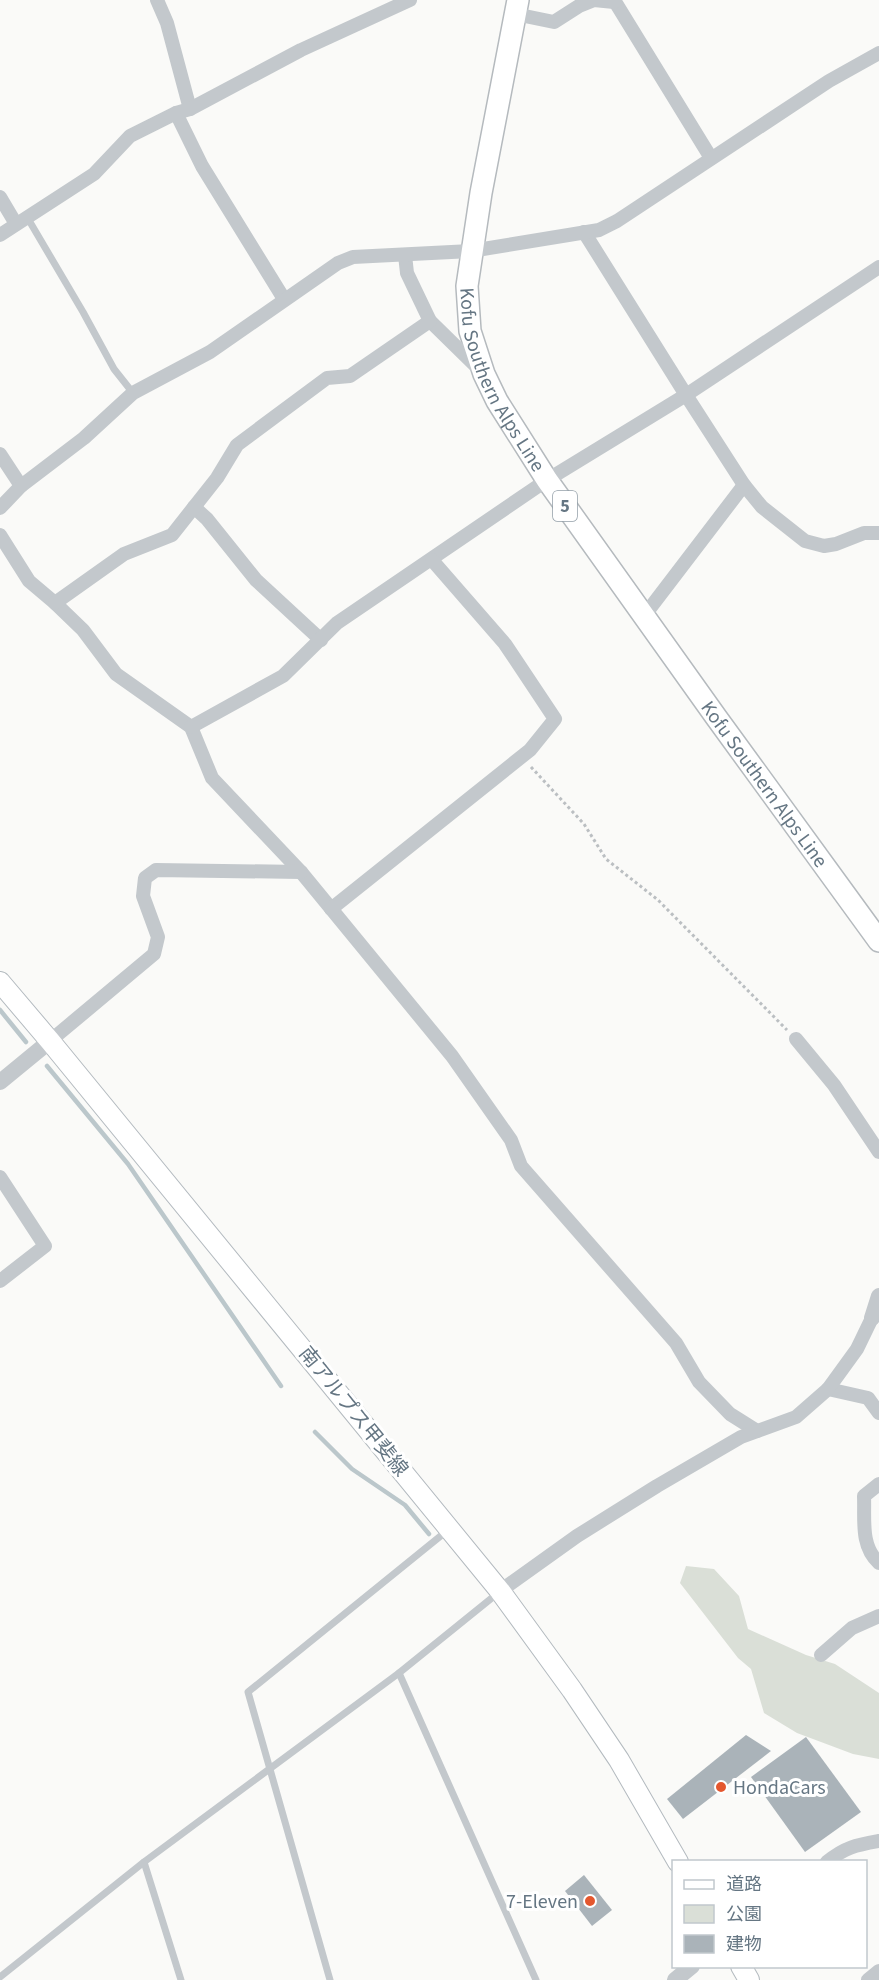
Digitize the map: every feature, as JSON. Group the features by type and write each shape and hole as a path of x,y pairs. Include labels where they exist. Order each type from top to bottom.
{"main road":[{"name":"Kofu Southern Alps Line","path":"517,7 471,251 467,286 470,331 484,375 547,480 879,941"},
{"name":"南アルプス甲斐線","path":"0,981 500,1591 572,1690 619,1760 677,1860"}],"street":[{"path":"157,0 167,24 183,111 202,166 284,299"},
{"path":"0,235 94,174 130,136 302,50 410,0"},
{"path":"517,7 554,22 579,6 594,0 614,1 711,158"},
{"path":"0,507 21,486 84,438 133,393 210,352 338,263 353,257 471,251 598,230 617,221 829,81 879,53"},
{"path":"0,197 21,220"},
{"path":"585,232 686,395 744,485 762,507 805,541 824,546 836,544 864,533 879,533"},
{"path":"405,255 407,273 430,321 484,375"},
{"path":"191,727 283,676 337,623 547,480 686,395 879,267"},
{"path":"55,603 124,554 172,535 217,478 237,445 327,378 350,376 430,321"},
{"path":"0,454 21,486"},
{"path":"644,616 744,485"},
{"path":"194,507 227,542 256,580 321,640"},
{"path":"0,534 29,581 83,630 116,674 191,727 212,778 301,872 452,1056 511,1140 521,1166 676,1343 699,1382 730,1414 757,1431"},
{"path":"331,909 522,757 555,719 504,644 432,560"},
{"path":"0,1082 154,954 158,937 143,896 146,878 156,870 301,872"},
{"path":"796,1039 834,1085 879,1152"},
{"path":"0,1177 45,1246 0,1281"},
{"path":"500,1591 577,1536 657,1486 741,1437 796,1417 828,1389 857,1349 872,1318 879,1296"},
{"path":"828,1389 868,1398 879,1413"},
{"path":"879,1484 864,1496 866,1543 879,1563"},
{"path":"821,1655 852,1628 879,1616"},
{"path":"830,1860 854,1845 879,1841"},
{"path":"675,1980 690,1968"},
{"path":"867,1980 879,1971"}],"lane":[{"path":"21,220 84,312 114,369 133,393"},
{"path":"330,1980 248,1692 450,1528"},
{"path":"0,1977 144,1862 399,1673 500,1591"},
{"path":"399,1673 536,1980"},
{"path":"144,1862 181,1980"}],"path":[{"path":"522,757 584,825 606,859 658,900 796,1039"}],"green space":[{"path":"686,1566 714,1569 739,1596 748,1629 806,1655 835,1664 879,1693 879,1759 853,1754 797,1733 764,1713 751,1669 738,1658 680,1583"}],"building":[{"path":"746,1735 771,1751 683,1819 667,1799"},
{"path":"806,1737 861,1812 805,1852 751,1777"},
{"path":"584,1875 612,1910 592,1926 565,1891"}],"waterway":[{"path":"0,1010 26,1042"},
{"path":"47,1066 128,1164 281,1386"},
{"path":"315,1432 352,1469 405,1505 429,1534"}],"place":[{"name":"HondaCars","path":"721,1787"},
{"name":"7-Eleven","path":"590,1901"}]}
